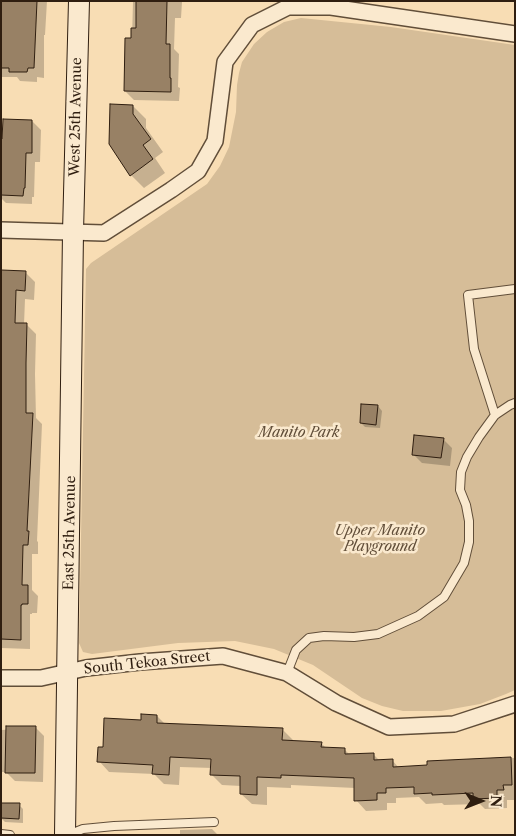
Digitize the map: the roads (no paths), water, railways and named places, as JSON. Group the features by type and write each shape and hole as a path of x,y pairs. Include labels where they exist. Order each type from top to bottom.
{"street":[{"name":"West 25th Avenue","path":"74,232 79,1"},
{"path":"1,230 104,233 172,190 198,171 215,141 225,62 252,25 288,7 331,7 515,34"},
{"name":"East 25th Avenue","path":"66,835 74,232"},
{"name":"South Tekoa Street","path":"1,678 41,678 86,668 223,656 287,673 336,703 390,727 454,724 515,704"}],"lane":[{"path":"495,415 474,349 468,294 515,288"},
{"path":"287,673 296,650 310,638 324,636 354,638 378,634 418,616 444,597 464,563 469,542 469,521 466,505 460,490 461,472 479,436 495,415 510,405 515,404"},
{"path":"66,835 83,829 114,826 214,822"},
{"path":"1,834 10,835"}],"park label":[{"name":"Manito Park","path":"299,433"},
{"name":"Upper Manito Playground","path":"380,540"}]}
